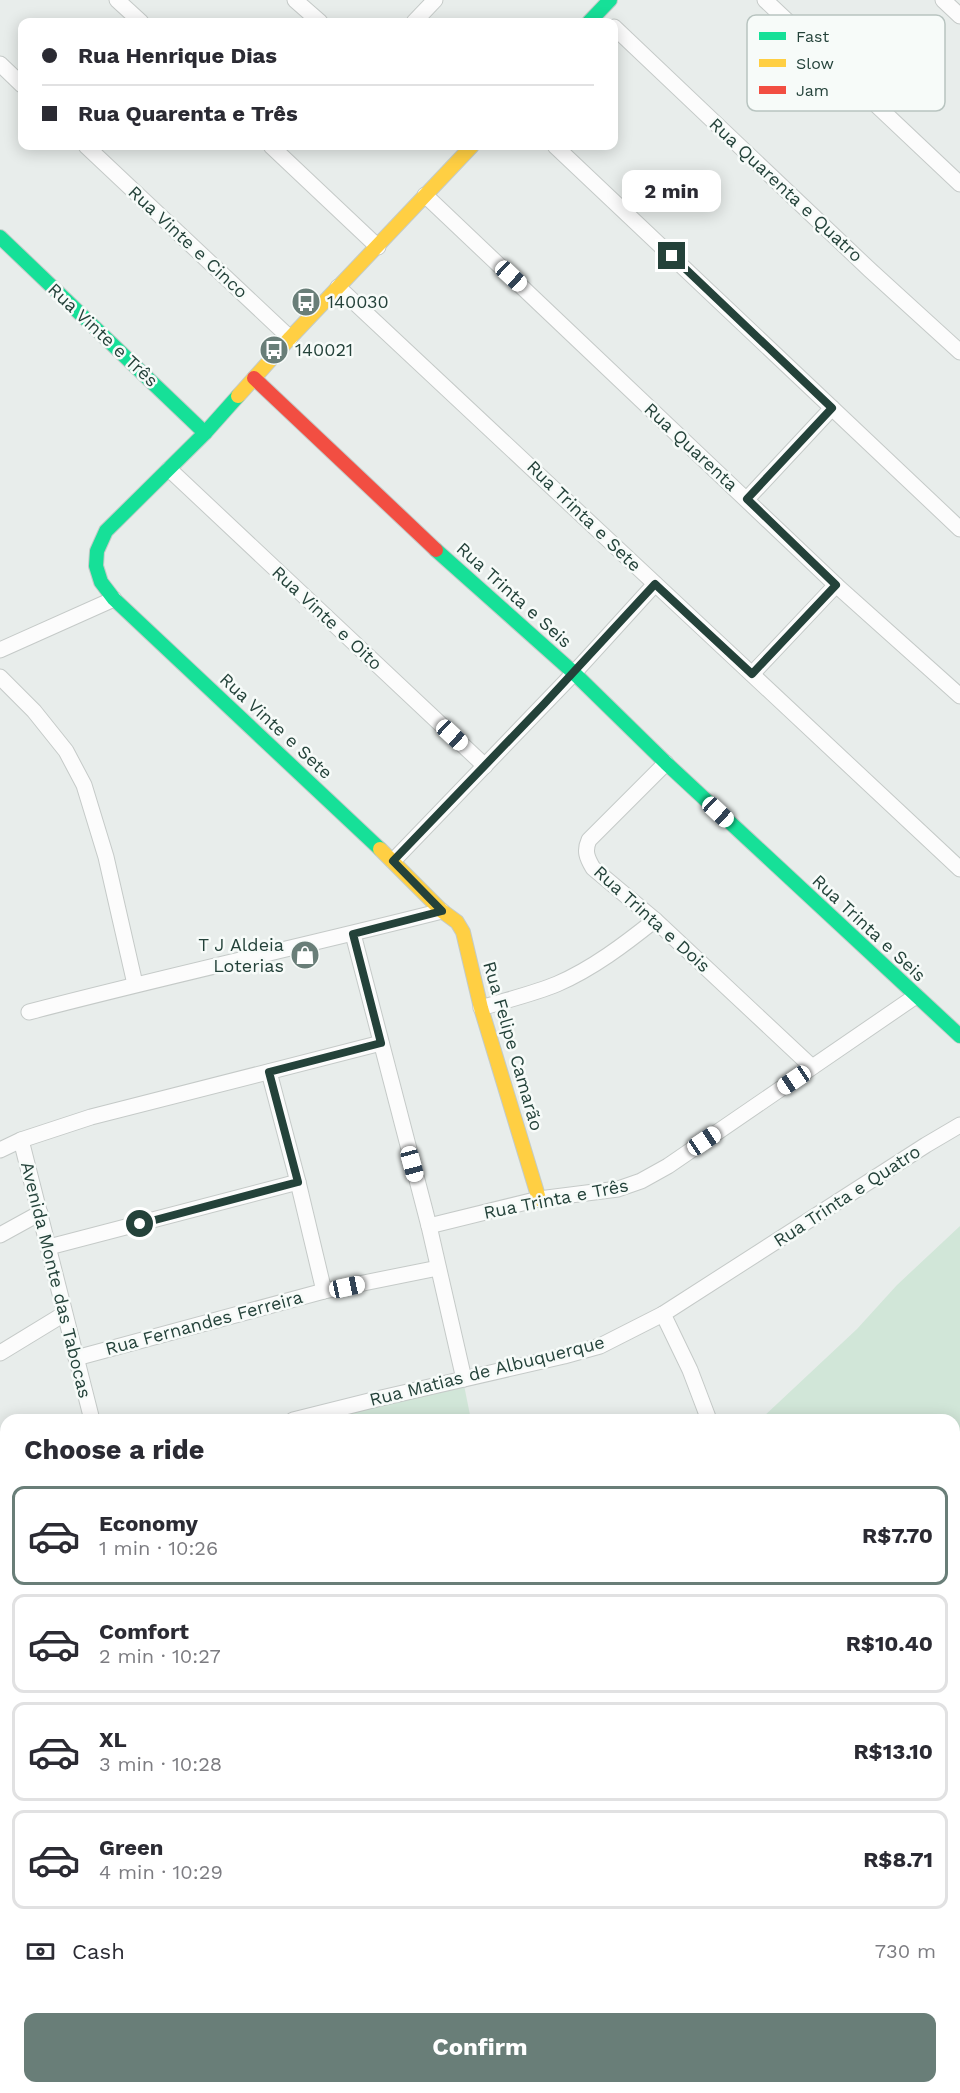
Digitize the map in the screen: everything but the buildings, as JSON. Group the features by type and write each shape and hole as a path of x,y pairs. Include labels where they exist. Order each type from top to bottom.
{"main road":[{"path":"599,18 610,0"},
{"path":"170,469 290,338 378,247 461,150"},
{"name":"Rua Vinte e Três","path":"0,237 205,433"},
{"name":"Rua Trinta e Seis","path":"254,378 960,1036"},
{"name":"Rua Vinte e Sete","path":"170,469 128,507 106,531 96,548 94,562 98,576 114,599 393,861 442,911"},
{"name":"Rua Felipe Camarão","path":"442,911 457,922 463,932 481,1008 539,1199"}],"street":[{"path":"117,0 137,18"},
{"path":"295,0 315,18"},
{"path":"418,18 435,0"},
{"path":"765,0 781,15"},
{"path":"943,0 960,16"},
{"name":"Rua Quarenta e Quatro","path":"618,31 870,270 960,352"},
{"path":"0,64 18,81"},
{"path":"883,111 960,184"},
{"name":"Rua Vinte e Cinco","path":"90,150 290,338"},
{"path":"275,150 378,247"},
{"path":"559,150 960,529"},
{"name":"Rua Quarenta","path":"425,195 836,585 960,696"},
{"name":"Rua Trinta e Sete","path":"338,287 470,408 960,869"},
{"path":"747,499 832,408"},
{"name":"Rua Vinte e Oito","path":"170,469 485,766"},
{"path":"393,861 655,584"},
{"path":"752,674 836,585"},
{"path":"0,650 114,599"},
{"path":"0,677 34,711 66,751 84,785 106,857 135,984"},
{"name":"Rua Trinta e Dois","path":"666,763 589,840 585,848 587,858 593,868 655,920 812,1067"},
{"path":"29,1012 135,984 442,911"},
{"path":"481,1008 558,984 620,946 655,920"},
{"path":"353,934 429,1226 464,1379"},
{"name":"Rua Trinta e Três","path":"429,1226 539,1199 618,1189 641,1181 668,1166 916,996"},
{"path":"0,1150 21,1140 91,1117 381,1043"},
{"path":"269,1072 324,1291"},
{"name":"Rua Trinta e Quatro","path":"735,1269 960,1125"},
{"name":"Avenida Monte das Tabocas","path":"21,1140 90,1414"},
{"path":"49,1247 298,1182"},
{"path":"0,1235 40,1213"},
{"name":"Rua Fernandes Ferreira","path":"76,1358 324,1291 438,1268"},
{"name":"Rua Matias de Albuquerque","path":"318,1414 600,1346 663,1314 735,1269"},
{"path":"0,1353 64,1314"},
{"path":"663,1314 693,1378 707,1414"}],"green space":[{"path":"960,1226 960,1414 766,1414 857,1329 897,1285"},
{"path":"462,1375 470,1414 304,1414"}],"traffic: fast":[{"path":"593,18 610,0"},
{"path":"0,237 205,433"},
{"path":"238,396 205,433 106,531 97,551 96,566 101,582 114,599 380,849"},
{"path":"436,550 574,673 666,763 960,1036"}],"traffic: slow":[{"path":"238,396 468,150"},
{"path":"380,849 442,911 457,922 463,932 481,1008 539,1199"}],"traffic: jam":[{"path":"254,378 436,550"}],"place":[{"name":"140030","path":"306,302"},
{"name":"140021","path":"274,350"},
{"name":"T J Aldeia Loterias","path":"305,955"}],"route":[{"path":"140,1224 298,1182 269,1072 381,1043 353,934 442,911 393,861 544,704 655,584 752,674 836,585 747,499 832,408 672,256"}]}
